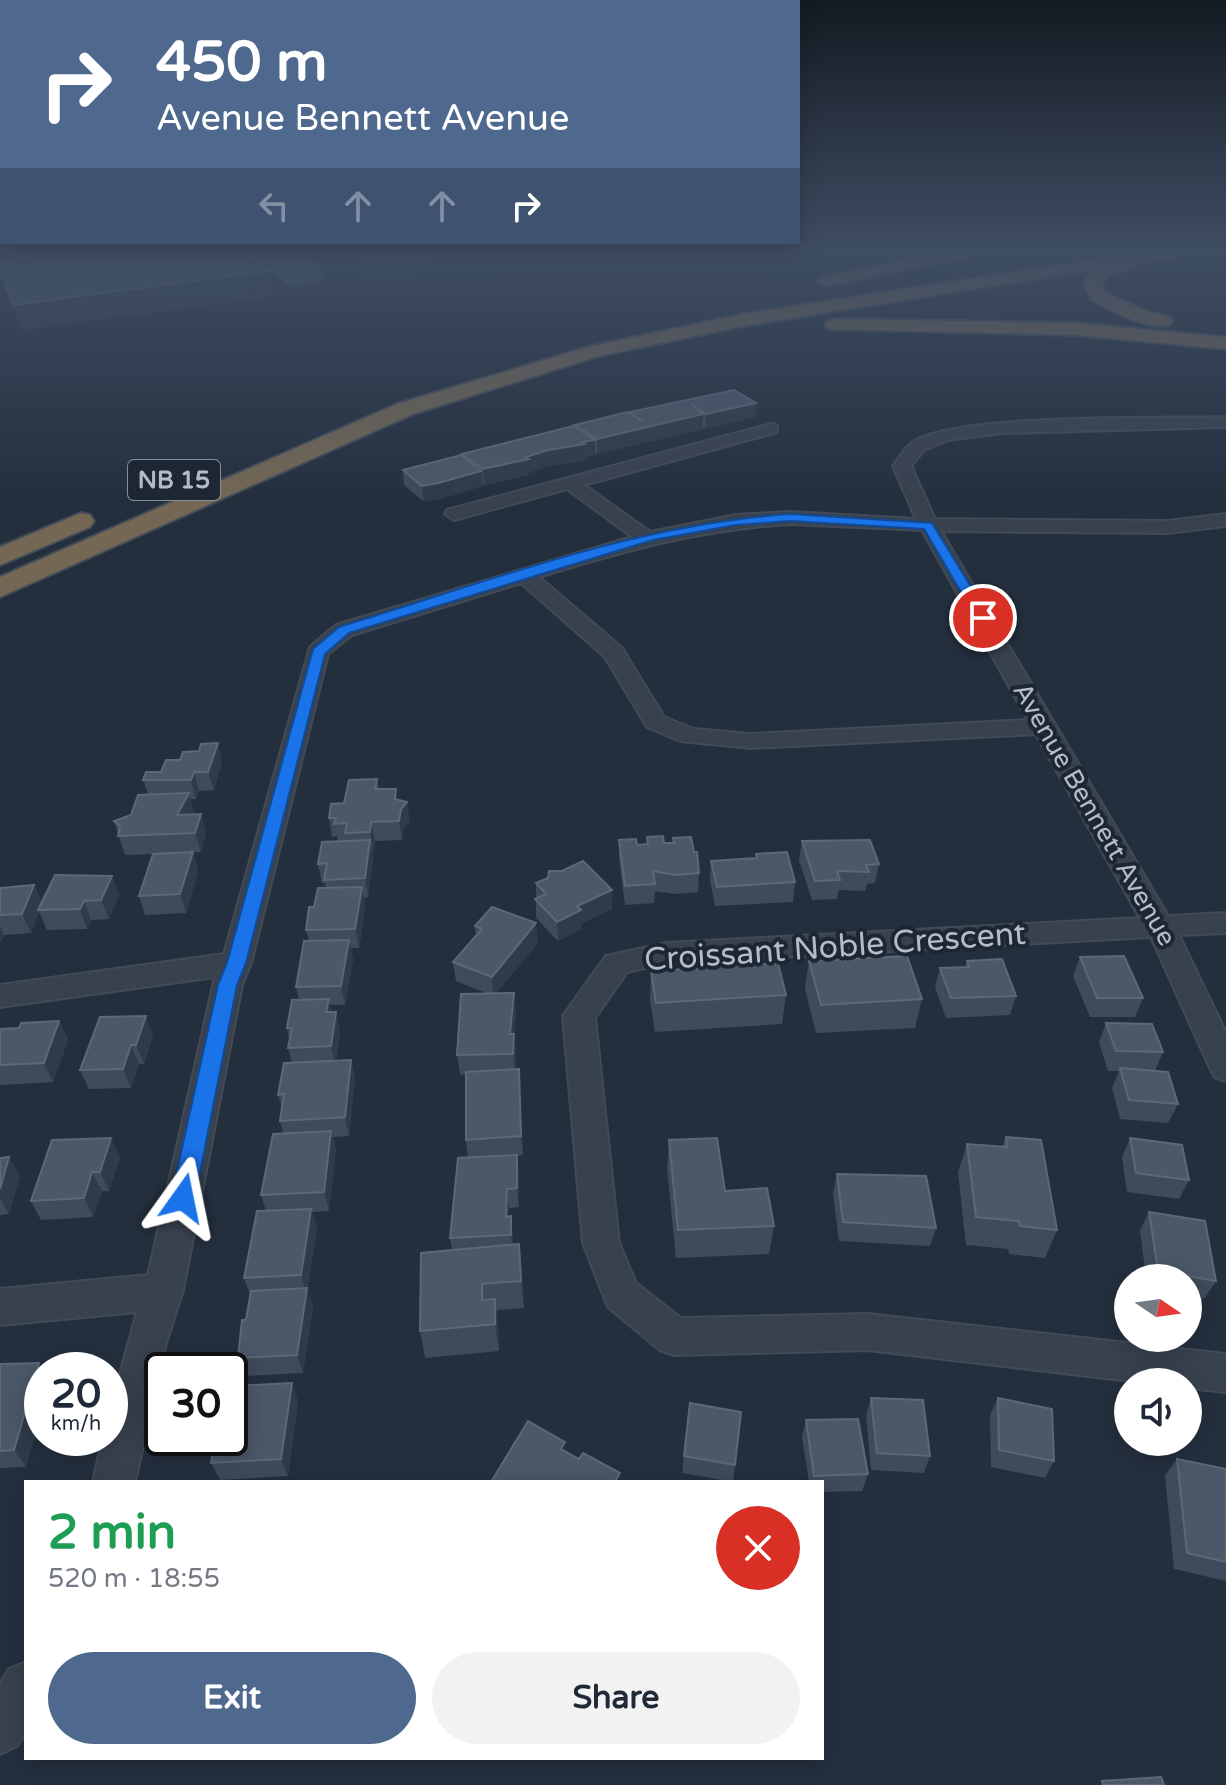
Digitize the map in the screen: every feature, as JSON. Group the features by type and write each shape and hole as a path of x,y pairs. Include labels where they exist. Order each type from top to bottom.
{"highway":[{"path":"486,363 614,333"},
{"name":"NB 15","path":"0,588 405,409 595,351 680,333"},
{"path":"360,428 582,362 735,333"},
{"path":"1129,333 1226,343"},
{"path":"385,395 431,379"},
{"name":"NB 15","path":"0,557 102,512"}],"street":[{"name":"Avenue Bennett Avenue","path":"1226,422 1002,428 945,435 918,446 902,466 928,525 1178,960 1226,1068"},
{"path":"454,514 771,429"},
{"path":"572,484 646,538"},
{"path":"114,1480 145,1347 164,1290 227,985 236,963 318,652 344,630 646,538 736,521 791,518 928,525 1167,527 1226,520"},
{"path":"525,576 614,653 655,722 689,736 751,741 1044,726"},
{"name":"Croissant Noble Crescent","path":"1226,923 1085,928 667,953 617,964 579,1016 601,1243 621,1295 674,1337 868,1332 1226,1373"},
{"path":"0,996 236,963"},
{"path":"0,1307 124,1297 164,1290"},
{"path":"0,1729 24,1689"}],"building":[{"path":"734,390 756,403 706,414 691,404 703,414 597,439 575,425 627,412 644,422 630,412"},
{"path":"573,426 595,440 483,469 462,454"},
{"path":"461,455 481,471 422,486 403,470"},
{"path":"218,743 208,772 194,772 191,780 143,780 146,772 161,772 166,760 180,760 183,752 199,751 201,744"},
{"path":"377,779 375,789 396,789 395,799 407,802 401,809 399,821 371,822 370,832 345,833 347,823 334,824 336,818 329,818 331,804 344,803 349,780"},
{"path":"189,793 177,815 201,814 195,833 118,836 120,826 114,821 131,815 138,795"},
{"path":"663,836 664,843 674,843 673,838 691,837 694,852 697,852 699,873 675,875 653,871 655,884 625,886 619,840 636,839 637,845 648,844 647,837"},
{"path":"370,840 365,878 324,880 327,863 318,864 322,842"},
{"path":"870,840 879,864 866,865 869,872 837,871 840,880 815,881 802,841"},
{"path":"193,852 180,894 139,896 153,854"},
{"path":"787,852 795,882 717,887 711,861 757,858 756,854"},
{"path":"583,861 612,890 577,906 581,910 557,922 535,899 546,894 536,883 548,878 549,871 562,871"},
{"path":"55,875 112,876 101,900 84,901 80,909 38,910"},
{"path":"34,885 22,914 0,915 0,888"},
{"path":"362,887 355,929 306,930 309,907 314,907 318,888"},
{"path":"492,907 536,923 492,977 453,962 482,929 475,926"},
{"path":"349,940 341,986 296,987 304,941"},
{"path":"907,956 922,999 821,1005 809,961"},
{"path":"1124,956 1143,998 1097,998 1080,957"},
{"path":"1002,959 1016,996 951,998 940,968 969,967 967,961"},
{"path":"724,961 725,966 778,963 786,995 656,1003 651,971 704,968 703,962"},
{"path":"514,993 510,1034 514,1034 513,1054 457,1055 461,994"},
{"path":"329,999 326,1012 336,1012 331,1046 288,1048 292,1028 287,1028 292,1000"},
{"path":"146,1016 123,1069 80,1070 100,1017"},
{"path":"59,1021 44,1063 0,1065 0,1029 19,1028 21,1023"},
{"path":"1106,1023 1152,1024 1163,1052 1116,1051"},
{"path":"351,1060 345,1117 280,1121 284,1094 278,1095 284,1063"},
{"path":"1120,1068 1168,1072 1178,1104 1129,1100"},
{"path":"519,1069 521,1136 466,1140 466,1072"},
{"path":"331,1131 324,1192 261,1195 273,1134"},
{"path":"1006,1137 1041,1140 1057,1230 1020,1226 1019,1221 976,1217 967,1144 1007,1147"},
{"path":"111,1138 100,1172 92,1172 84,1198 31,1201 52,1140"},
{"path":"717,1138 725,1191 767,1188 774,1226 678,1230 669,1140"},
{"path":"1130,1138 1182,1145 1189,1180 1136,1173"},
{"path":"517,1155 517,1188 507,1189 506,1217 511,1216 511,1235 450,1238 458,1158"},
{"path":"9,1157 0,1189 0,1158"},
{"path":"837,1174 926,1176 936,1228 843,1222"},
{"path":"311,1209 301,1275 244,1278 257,1211"},
{"path":"1149,1212 1205,1221 1216,1281 1202,1279 1202,1264 1157,1264"},
{"path":"519,1244 521,1281 482,1284 482,1300 495,1299 495,1324 420,1331 421,1253"},
{"path":"307,1288 297,1355 248,1357 248,1352 239,1352 242,1320 246,1320 251,1291"},
{"path":"24,1363 24,1415 14,1450 0,1451 0,1364"},
{"path":"292,1383 281,1459 211,1463 212,1456 248,1456 248,1385"},
{"path":"871,1398 923,1400 930,1456 877,1453"},
{"path":"998,1398 1052,1409 1054,1461 999,1450"},
{"path":"690,1403 741,1412 735,1465 684,1456"},
{"path":"858,1419 868,1474 814,1476 806,1420"},
{"path":"528,1421 565,1442 561,1449 579,1459 583,1453 620,1473 616,1480 492,1480"},
{"path":"1177,1459 1226,1469 1226,1562 1187,1553"},
{"path":"1161,1777 1164,1785 1103,1785 1102,1781"}],"route":[{"path":"183,1198 227,985 236,963 318,652 344,630 651,537 736,521 791,518 928,525 983,618"}]}
